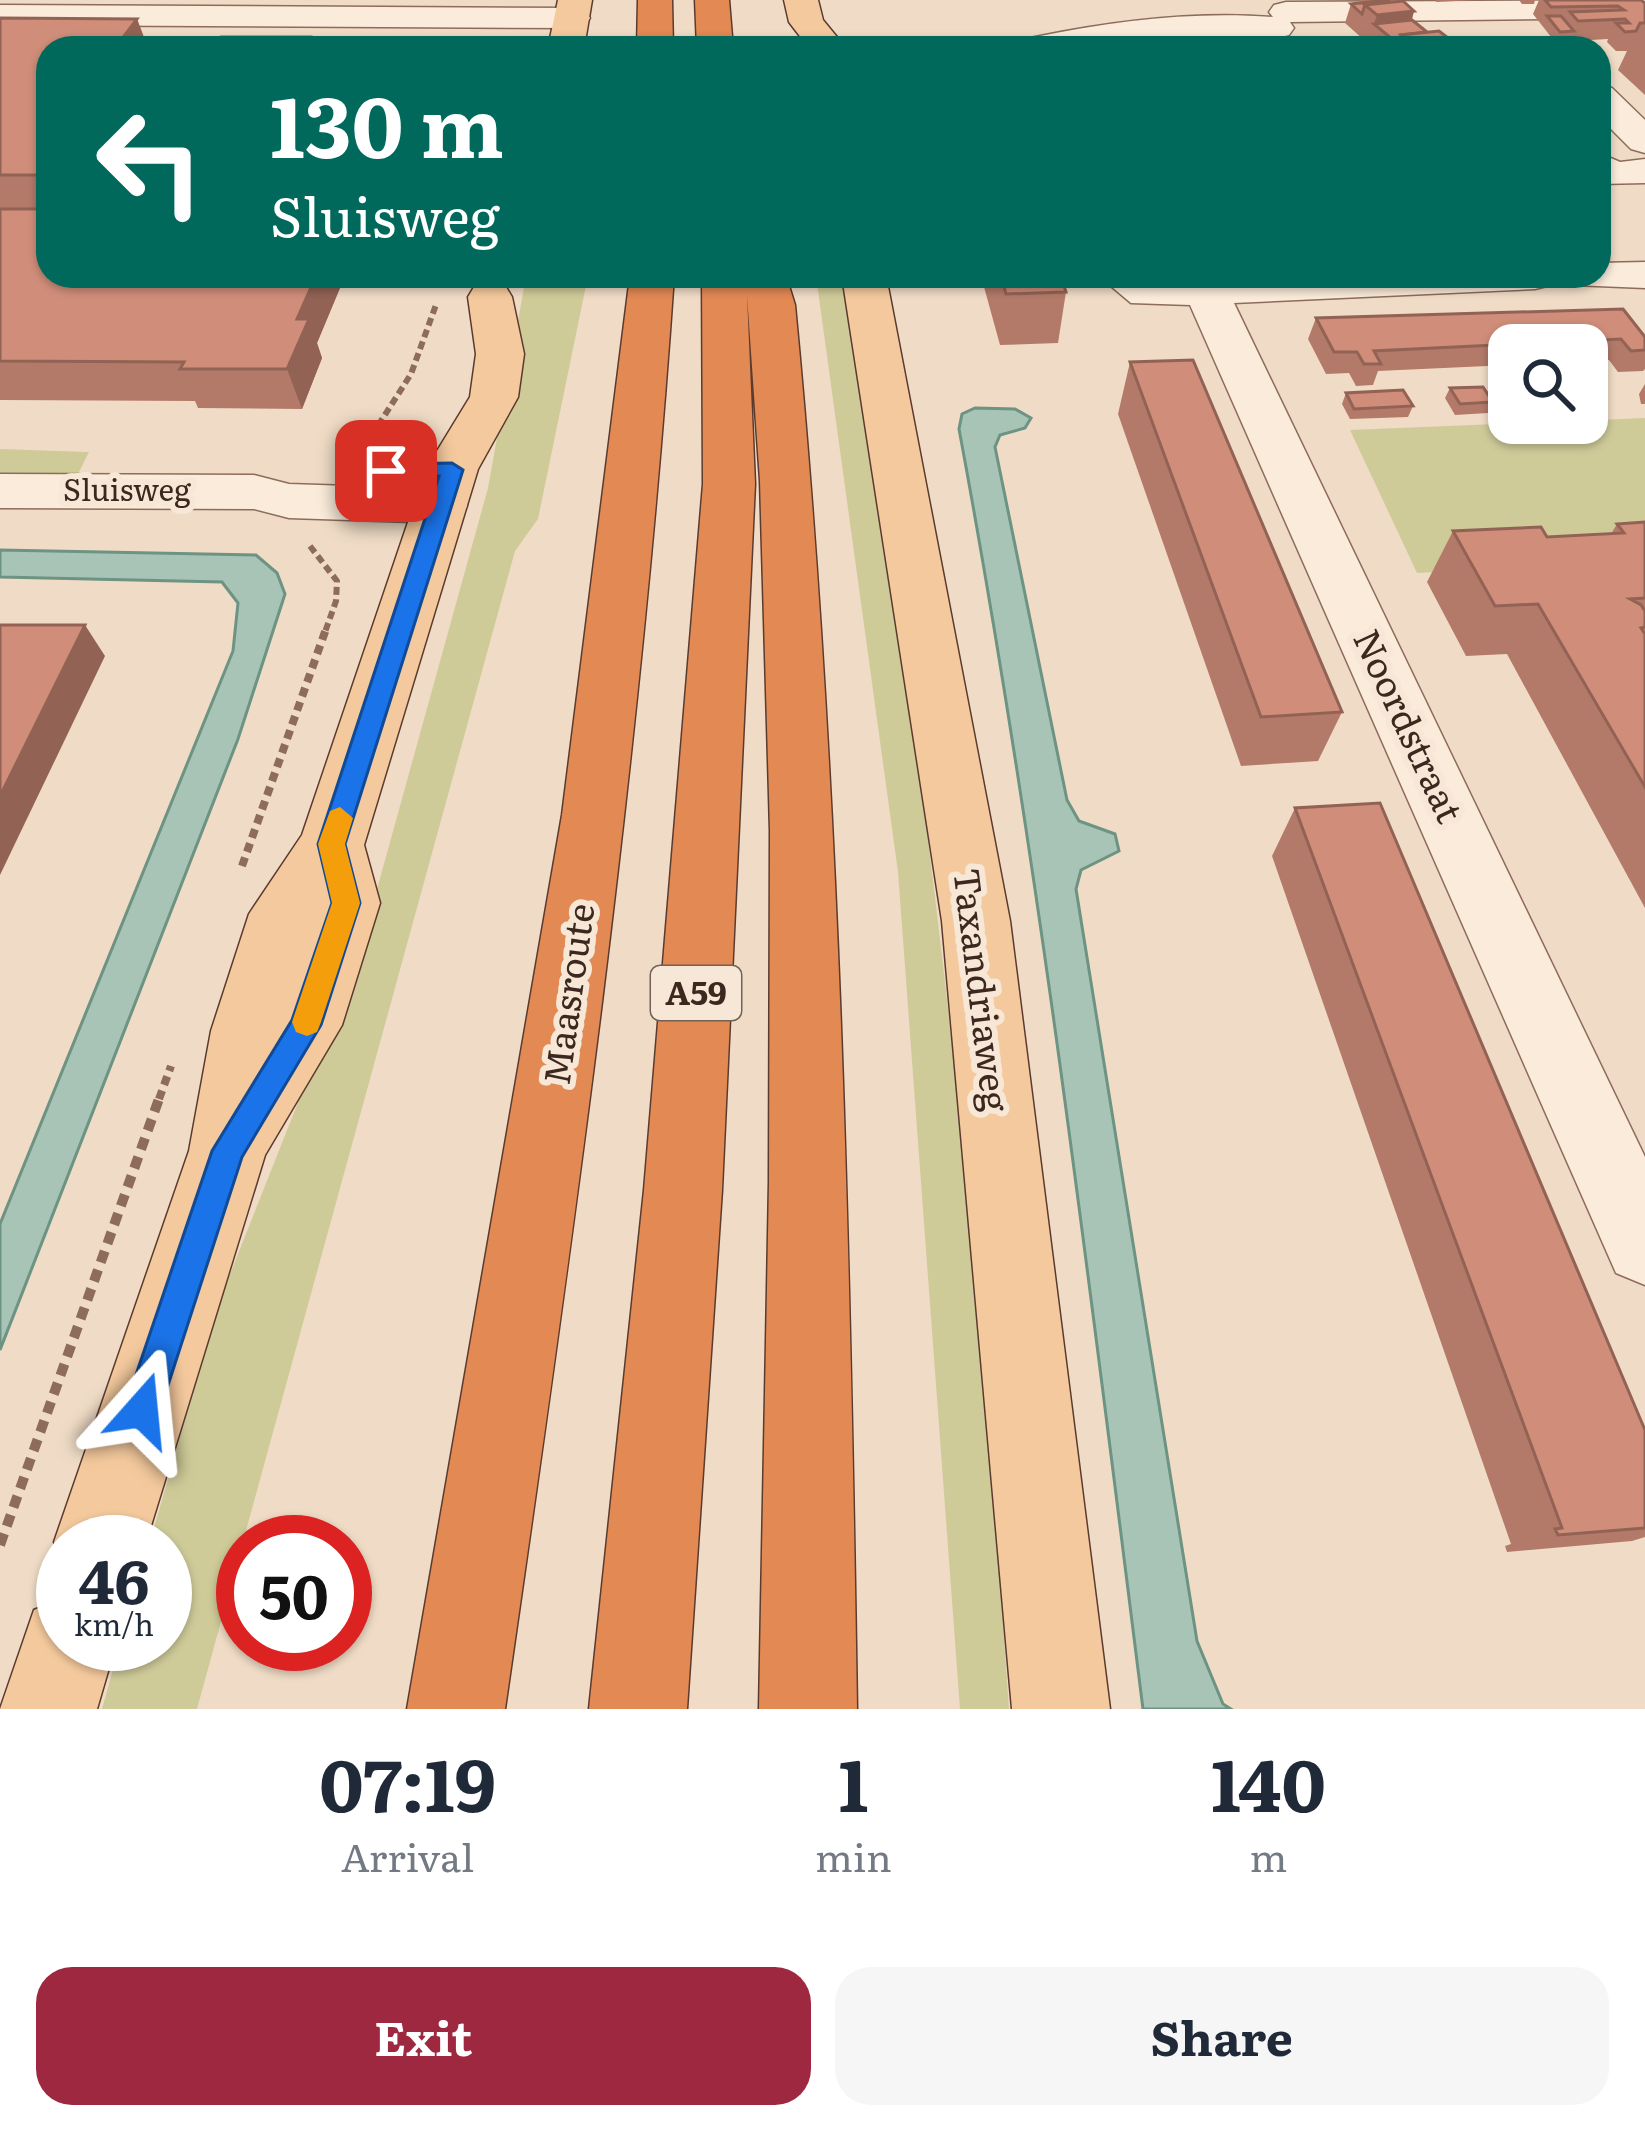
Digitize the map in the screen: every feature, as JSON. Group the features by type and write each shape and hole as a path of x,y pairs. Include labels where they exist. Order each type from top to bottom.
{"highway":[{"path":"655,0 655,36"},
{"path":"712,0 714,36"},
{"name":"Maasroute","path":"456,1709 567,1021 635,494 651,288"},
{"name":"A59","path":"638,1709 683,1190 729,484 724,288"},
{"path":"767,288 793,539 809,1013 808,1709"}],"main road":[{"path":"801,0 806,22 818,36"},
{"path":"109,1515 228,1151 306,1025 346,903 331,844 447,488 494,397 500,354 494,288"},
{"name":"Taxandriaweg","path":"866,288 976,921 1061,1709"},
{"path":"48,1709 60,1671"}],"street":[{"path":"1113,36 1236,26 1281,14 1645,3"},
{"path":"1482,8 1517,36"},
{"path":"1406,9 1441,36"},
{"path":"1281,14 1304,36"},
{"path":"0,15 571,22"},
{"path":"1611,108 1645,141"},
{"path":"1611,174 1645,171"},
{"path":"1611,276 1645,275"},
{"path":"1138,288 1147,294 1304,288"},
{"name":"Noordstraat","path":"1208,293 1645,1245"},
{"name":"Sluisweg","path":"0,491 254,492 289,502 348,488 447,488"}],"path":[{"path":"322,561 367,434 414,369 440,295"}],"shaded area":[{"path":"524,288 586,288 538,519 515,551 250,1515 216,1515 216,1640 197,1709 102,1709 113,1671 192,1671 192,1515 158,1515 217,1307 364,936 488,488"},
{"path":"818,288 845,288 900,632 965,1169 1009,1709 960,1709 898,872"},
{"path":"975,408 1015,409 1031,418 1025,428 1000,435 995,447 1067,800 1079,821 1115,834 1119,851 1081,870 1076,889 1197,1641 1223,1704 1231,1709 1143,1709 1038,907 959,429 962,414"},
{"path":"1645,418 1645,562 1417,573 1350,430 1488,424 1488,444 1608,444 1608,420"},
{"path":"0,449 89,452 76,478 0,477"},
{"path":"0,550 256,555 277,573 285,594 238,739 0,1350 0,1224 233,651 238,603 222,582 0,577"}],"building":[{"path":"1545,0 1641,0 1645,23 1636,31 1625,32 1616,23 1629,23 1625,19 1578,21 1570,12 1624,10 1618,6 1551,7"},
{"path":"1403,1 1414,11 1377,15 1365,5"},
{"path":"1391,3 1365,5 1362,14 1351,4"},
{"path":"1547,16 1561,16 1574,31 1560,32"},
{"path":"0,18 137,19 124,36 36,36 36,175 0,175"},
{"path":"1412,20 1427,32 1388,36 1374,24"},
{"path":"1439,31 1445,36 1402,36"},
{"path":"0,209 36,209 36,288 311,288 297,319 309,319 287,369 180,369 184,362 0,361"},
{"path":"1004,288 1065,288 1066,292 1006,294"},
{"path":"1623,309 1645,337 1645,350 1631,351 1621,339 1608,340 1608,324 1488,324 1488,345 1374,351 1381,364 1364,364 1357,352 1334,352 1316,318"},
{"path":"1193,360 1342,712 1261,717 1130,362"},
{"path":"1483,387 1488,402 1460,404 1450,388"},
{"path":"1403,390 1413,406 1354,409 1346,393"},
{"path":"1645,522 1645,598 1630,599 1645,611 1645,627 1641,628 1645,634 1645,787 1538,604 1495,606 1453,531 1541,527 1547,537 1624,533 1617,524"},
{"path":"0,625 85,625 0,796"},
{"path":"1380,803 1645,1430 1645,1528 1558,1535 1555,1529 1562,1528 1295,808"}],"slow traffic":[{"path":"307,1022 346,903 331,844 340,818"}],"route":[{"path":"142,1410 228,1151 306,1025 346,903 331,844 452,470 386,471"}]}
